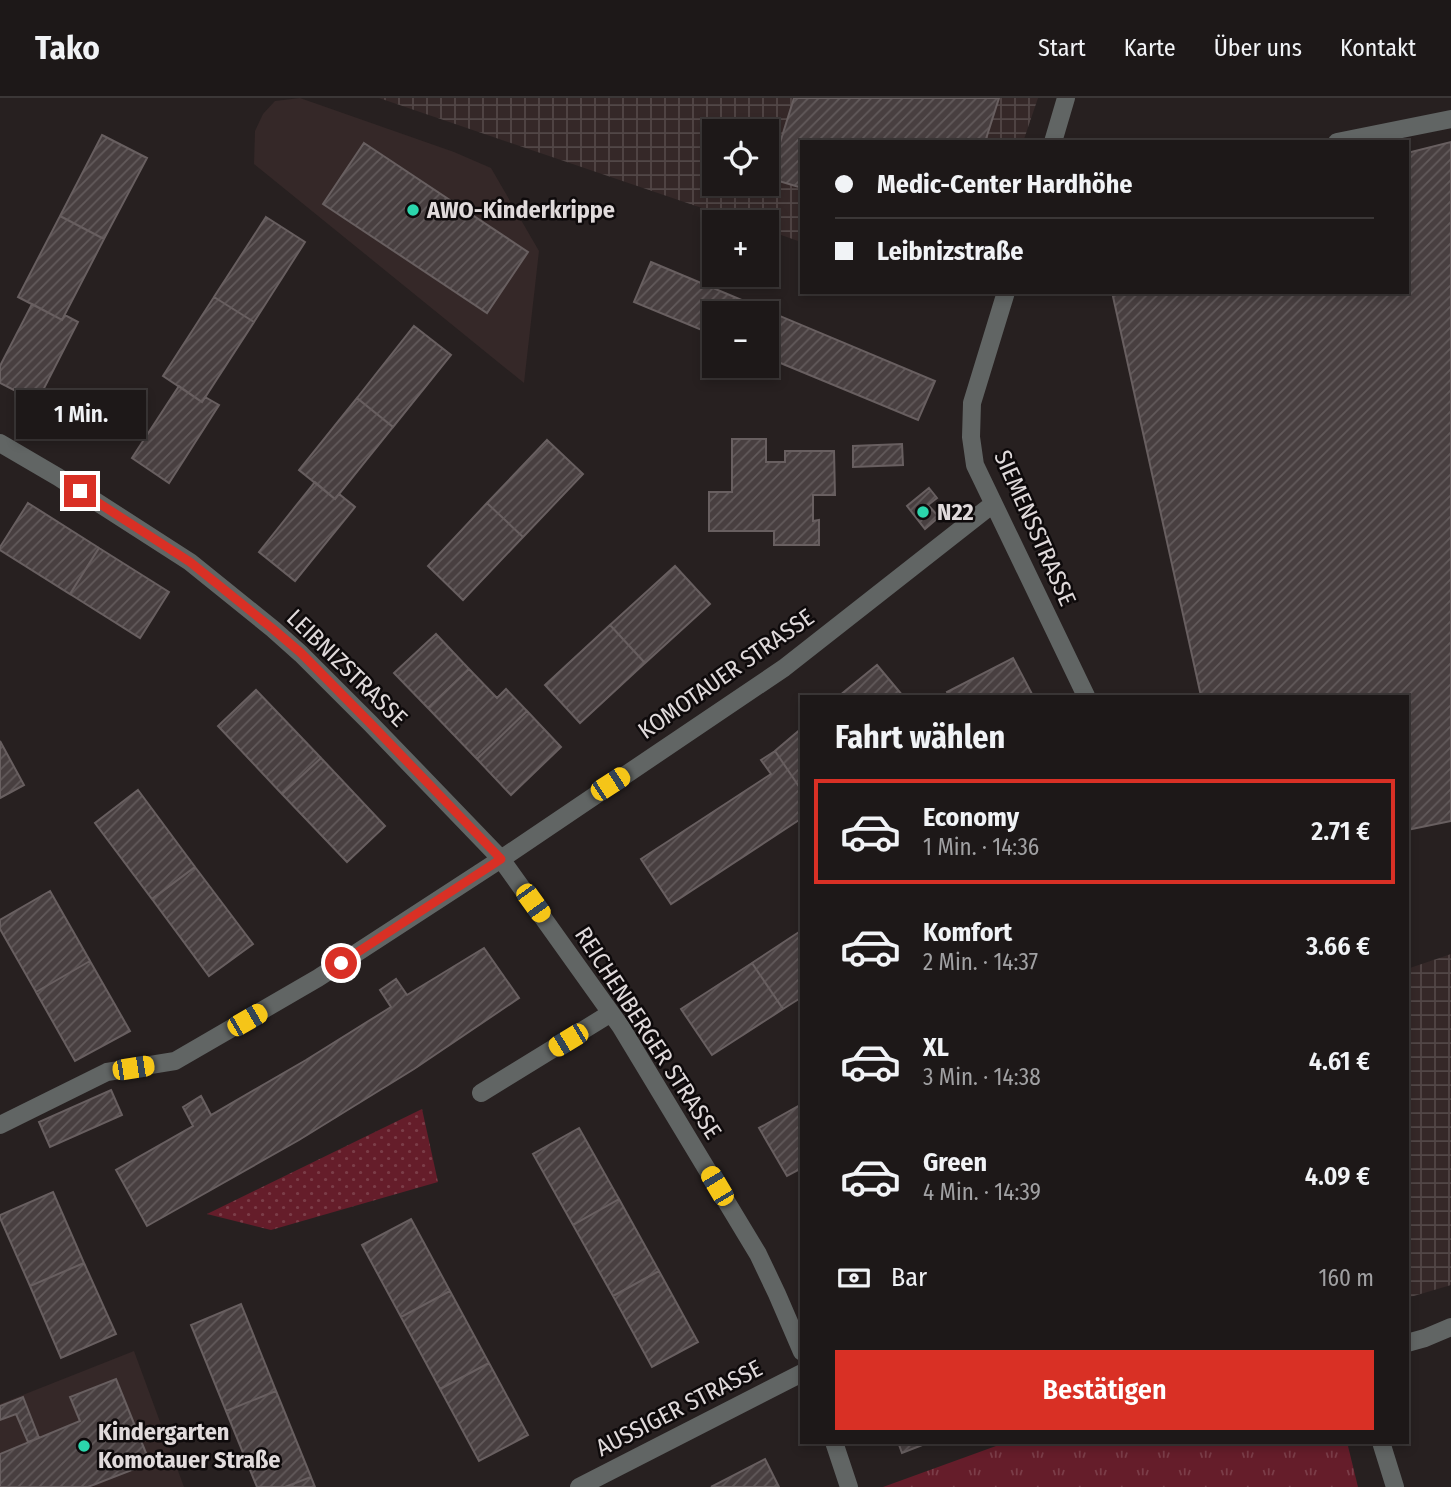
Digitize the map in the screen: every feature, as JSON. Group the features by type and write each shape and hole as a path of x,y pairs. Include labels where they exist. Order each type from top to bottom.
{"street":[{"path":"1054,140 1066,98"},
{"path":"1346,140 1451,119"},
{"name":"SIEMENSSTRASSE","path":"1005,294 972,403 971,437 975,465 1086,695"},
{"name":"LEIBNIZSTRASSE","path":"0,443 190,562 273,629 301,653 501,859"},
{"name":"KOMOTAUER STRASSE","path":"0,1125 107,1072 175,1061 318,978 501,859 784,668 993,504"},
{"name":"REICHENBERGER STRASSE","path":"501,859 611,1013 758,1255 800,1347"},
{"path":"481,1093 611,1013"},
{"path":"1409,1342 1451,1327"},
{"name":"AUSSIGER STRASSE","path":"579,1487 800,1374"},
{"path":"835,1444 849,1487"},
{"path":"1382,1444 1395,1487"}],"shaded area":[{"name":"AWO-Kinderkrippe","path":"300,98 454,152 491,168 539,251 524,383 254,164 255,131 263,114 275,101"},
{"path":"379,98 1038,98 1024,140 800,140 800,242 779,234 779,210 708,210"},
{"path":"1451,954 1451,1285 1409,1297 1409,968"},
{"name":"Kindergarten Komotauer Straße","path":"134,1351 184,1487 0,1487 0,1404"}],"green space":[{"path":"422,1109 438,1182 271,1230 207,1214"},
{"path":"1001,1444 1347,1444 1358,1487 883,1487"}],"building":[{"path":"794,98 999,98 986,140 800,140 800,187 779,181 779,146"},
{"path":"102,135 147,158 104,239 60,216"},
{"path":"1451,142 1451,821 1409,830 1409,695 1201,695 1112,294 1409,294 1409,152"},
{"path":"364,143 528,252 487,313 323,204"},
{"path":"60,216 104,239 62,320 18,297"},
{"path":"266,217 305,242 254,322 214,297"},
{"path":"651,262 702,283 702,287 711,287 744,301 702,301 702,330 634,302"},
{"path":"214,297 254,322 202,402 163,376"},
{"path":"32,304 62,320 65,315 78,322 37,402 0,383 0,366"},
{"path":"779,316 935,381 918,420 779,362"},
{"path":"414,326 451,355 393,427 357,398"},
{"path":"179,386 202,402 205,397 219,405 169,483 132,458"},
{"path":"357,398 393,427 335,499 299,470"},
{"path":"732,439 766,439 766,462 785,462 785,451 834,451 835,495 813,495 813,521 819,520 819,545 774,545 774,531 709,531 709,492 732,492"},
{"path":"547,440 583,474 523,537 487,503"},
{"path":"902,444 903,465 853,467 853,446"},
{"path":"315,482 335,499 339,494 355,507 295,581 259,552"},
{"name":"N22","path":"929,488 937,498 928,505 939,517 925,529 907,506"},
{"path":"28,503 99,548 70,594 0,550"},
{"path":"487,503 523,537 463,600 428,566"},
{"path":"99,548 169,592 140,638 70,594"},
{"path":"675,566 710,604 645,663 610,625"},
{"path":"610,625 645,663 580,723 545,685"},
{"path":"436,634 469,669 428,708 394,673"},
{"path":"1013,658 1032,695 948,695 947,692"},
{"path":"877,665 902,695 840,695"},
{"path":"469,669 497,698 506,689 527,711 477,759 428,708"},
{"path":"256,690 321,758 282,794 218,726"},
{"path":"527,711 561,747 511,795 477,759"},
{"path":"800,730 800,788 775,751"},
{"path":"0,741 24,785 0,798"},
{"path":"775,751 800,788 800,819 671,904 641,859 771,774 761,760"},
{"path":"321,758 385,826 347,862 282,794"},
{"path":"138,790 195,867 152,899 95,823"},
{"path":"195,867 253,944 209,976 152,899"},
{"path":"50,891 90,961 36,992 0,929 0,920"},
{"path":"800,931 800,998 783,1009 752,963"},
{"path":"484,948 519,998 414,1069 299,1140 147,1226 116,1170 193,1126 183,1107 201,1096 211,1115 391,1007 380,990 396,979 407,995"},
{"path":"90,961 130,1031 75,1061 36,992"},
{"path":"752,963 783,1009 712,1055 681,1009"},
{"path":"111,1090 122,1115 50,1147 39,1122"},
{"path":"800,1105 800,1169 787,1176 759,1128"},
{"path":"579,1128 619,1199 573,1225 533,1154"},
{"path":"53,1192 84,1263 30,1286 0,1215"},
{"path":"619,1199 659,1271 613,1296 573,1225"},
{"path":"411,1219 450,1291 401,1317 362,1245"},
{"path":"84,1263 116,1334 61,1358 30,1286"},
{"path":"659,1271 698,1342 652,1367 613,1296"},
{"path":"450,1291 489,1363 440,1389 401,1317"},
{"path":"241,1304 276,1391 226,1411 191,1325"},
{"path":"489,1363 528,1435 479,1461 440,1389"},
{"path":"116,1379 150,1463 88,1487 0,1487 0,1454 80,1421 70,1397"},
{"path":"276,1391 311,1477 285,1487 257,1487 226,1411"},
{"path":"23,1397 39,1438 28,1442 16,1414 0,1420 0,1406"},
{"path":"899,1444 925,1444 902,1453"},
{"path":"765,1459 779,1487 711,1487"},
{"path":"311,1477 315,1487 285,1487"}],"place":[{"name":"AWO-Kinderkrippe","path":"413,210"},
{"name":"N22","path":"923,512"},
{"name":"Kindergarten Komotauer Straße","path":"84,1446"}],"route":[{"path":"80,491 190,562 301,653 501,859 341,963"}]}
